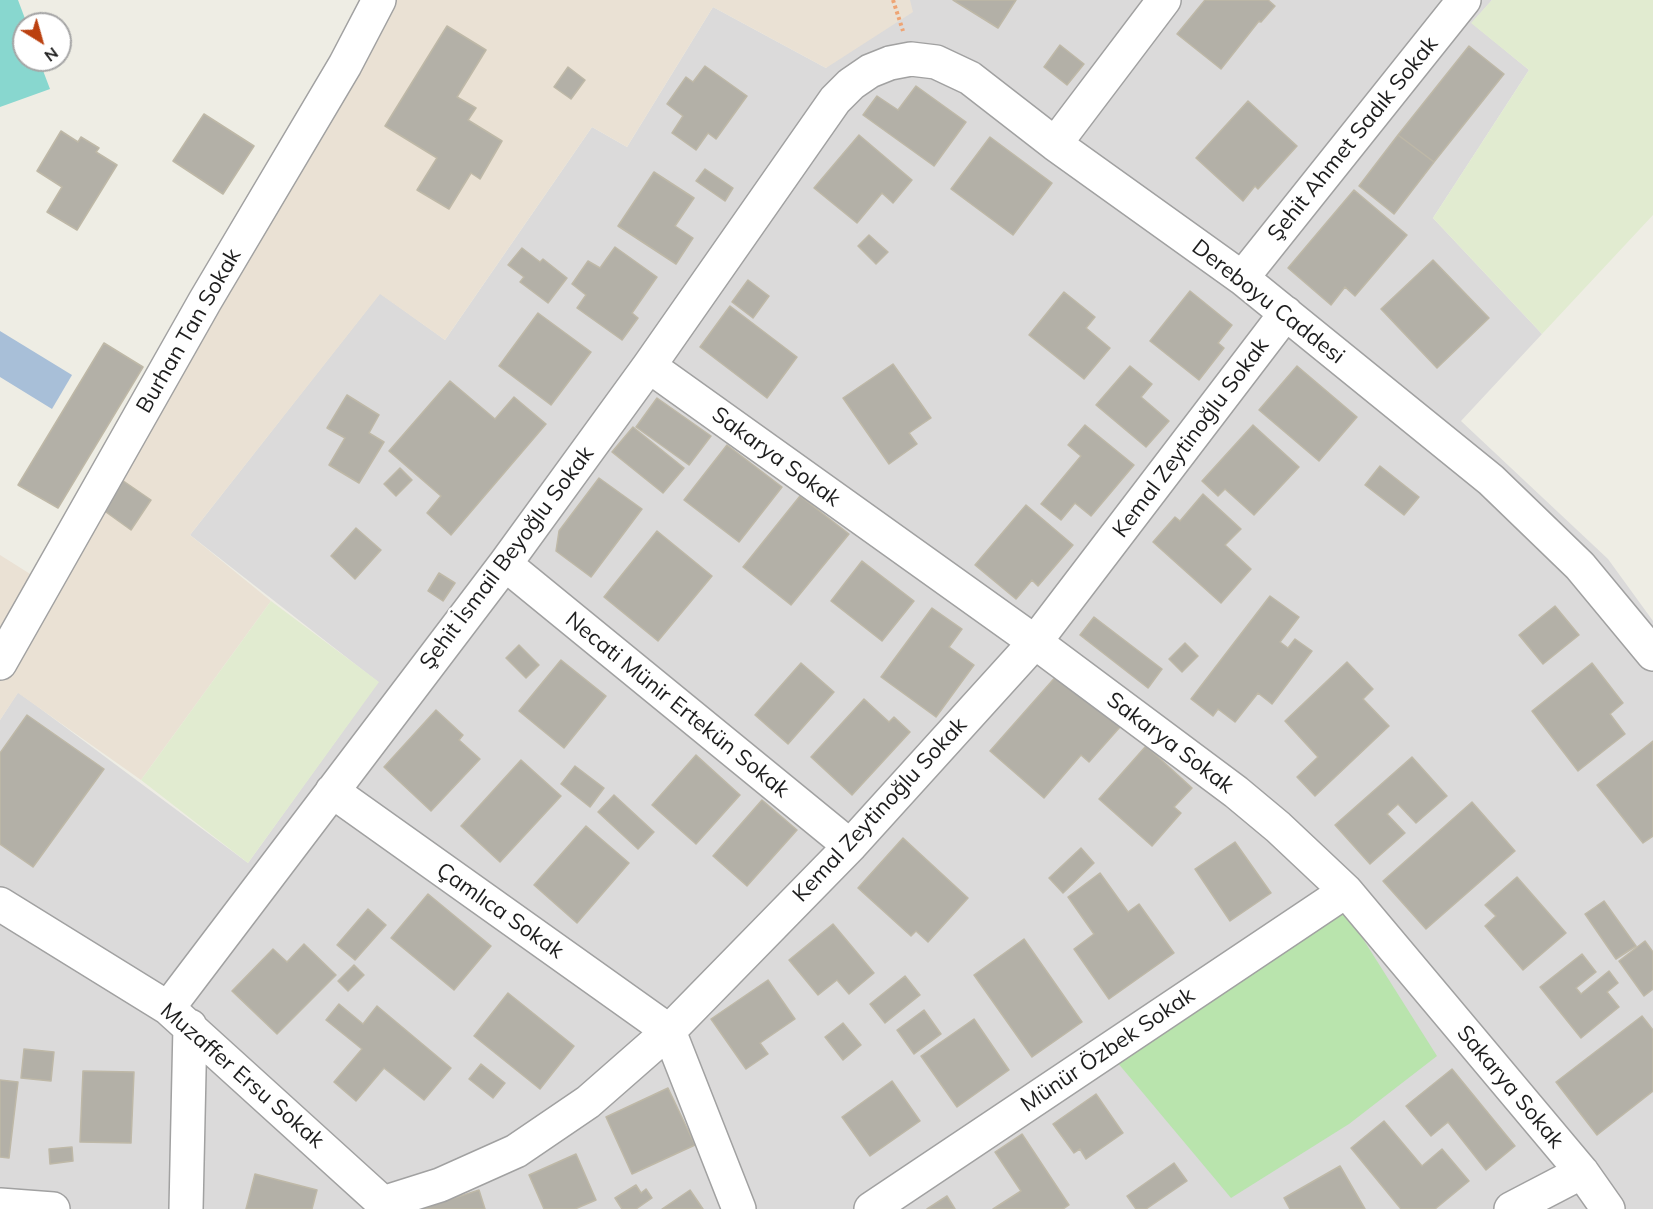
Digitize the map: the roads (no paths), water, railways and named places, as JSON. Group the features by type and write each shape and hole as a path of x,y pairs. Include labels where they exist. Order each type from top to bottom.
{"street":[{"name":"Burhan Tan Sokak","path":"0,663 205,301 345,65 379,0"},
{"path":"1055,144 1164,0"},
{"name":"Şehit Ahmet Sadık Sokak","path":"1242,278 1464,0"},
{"name":"Dereboyu Caddesi","path":"836,100 851,84 890,63 911,59 936,62 970,78 1055,144 1242,278 1491,480 1580,566 1653,654"},
{"name":"Şehit İsmail Beyoğlu Sokak","path":"179,1017 332,791 505,564 649,366 836,100"},
{"name":"Kemal Zeytinoğlu Sokak","path":"384,1206 478,1170 525,1146 588,1102 669,1031 850,846 1035,642 1286,313"},
{"name":"Sakarya Sokak","path":"649,366 1035,642 1236,792 1278,827 1346,891 1582,1172 1608,1209"},
{"name":"Necati Münir Ertekün Sokak","path":"505,564 850,846"},
{"name":"Çamlıca Sokak","path":"332,791 669,1031"},
{"name":"Münür Özbek Sokak","path":"871,1209 1346,891"},
{"name":"Muzaffer Ersu Sokak","path":"0,904 179,1017 384,1206"},
{"path":"179,1017 186,1209"},
{"path":"669,1031 739,1209"},
{"path":"1511,1209 1582,1172"},
{"path":"0,1205 53,1209"}]}
